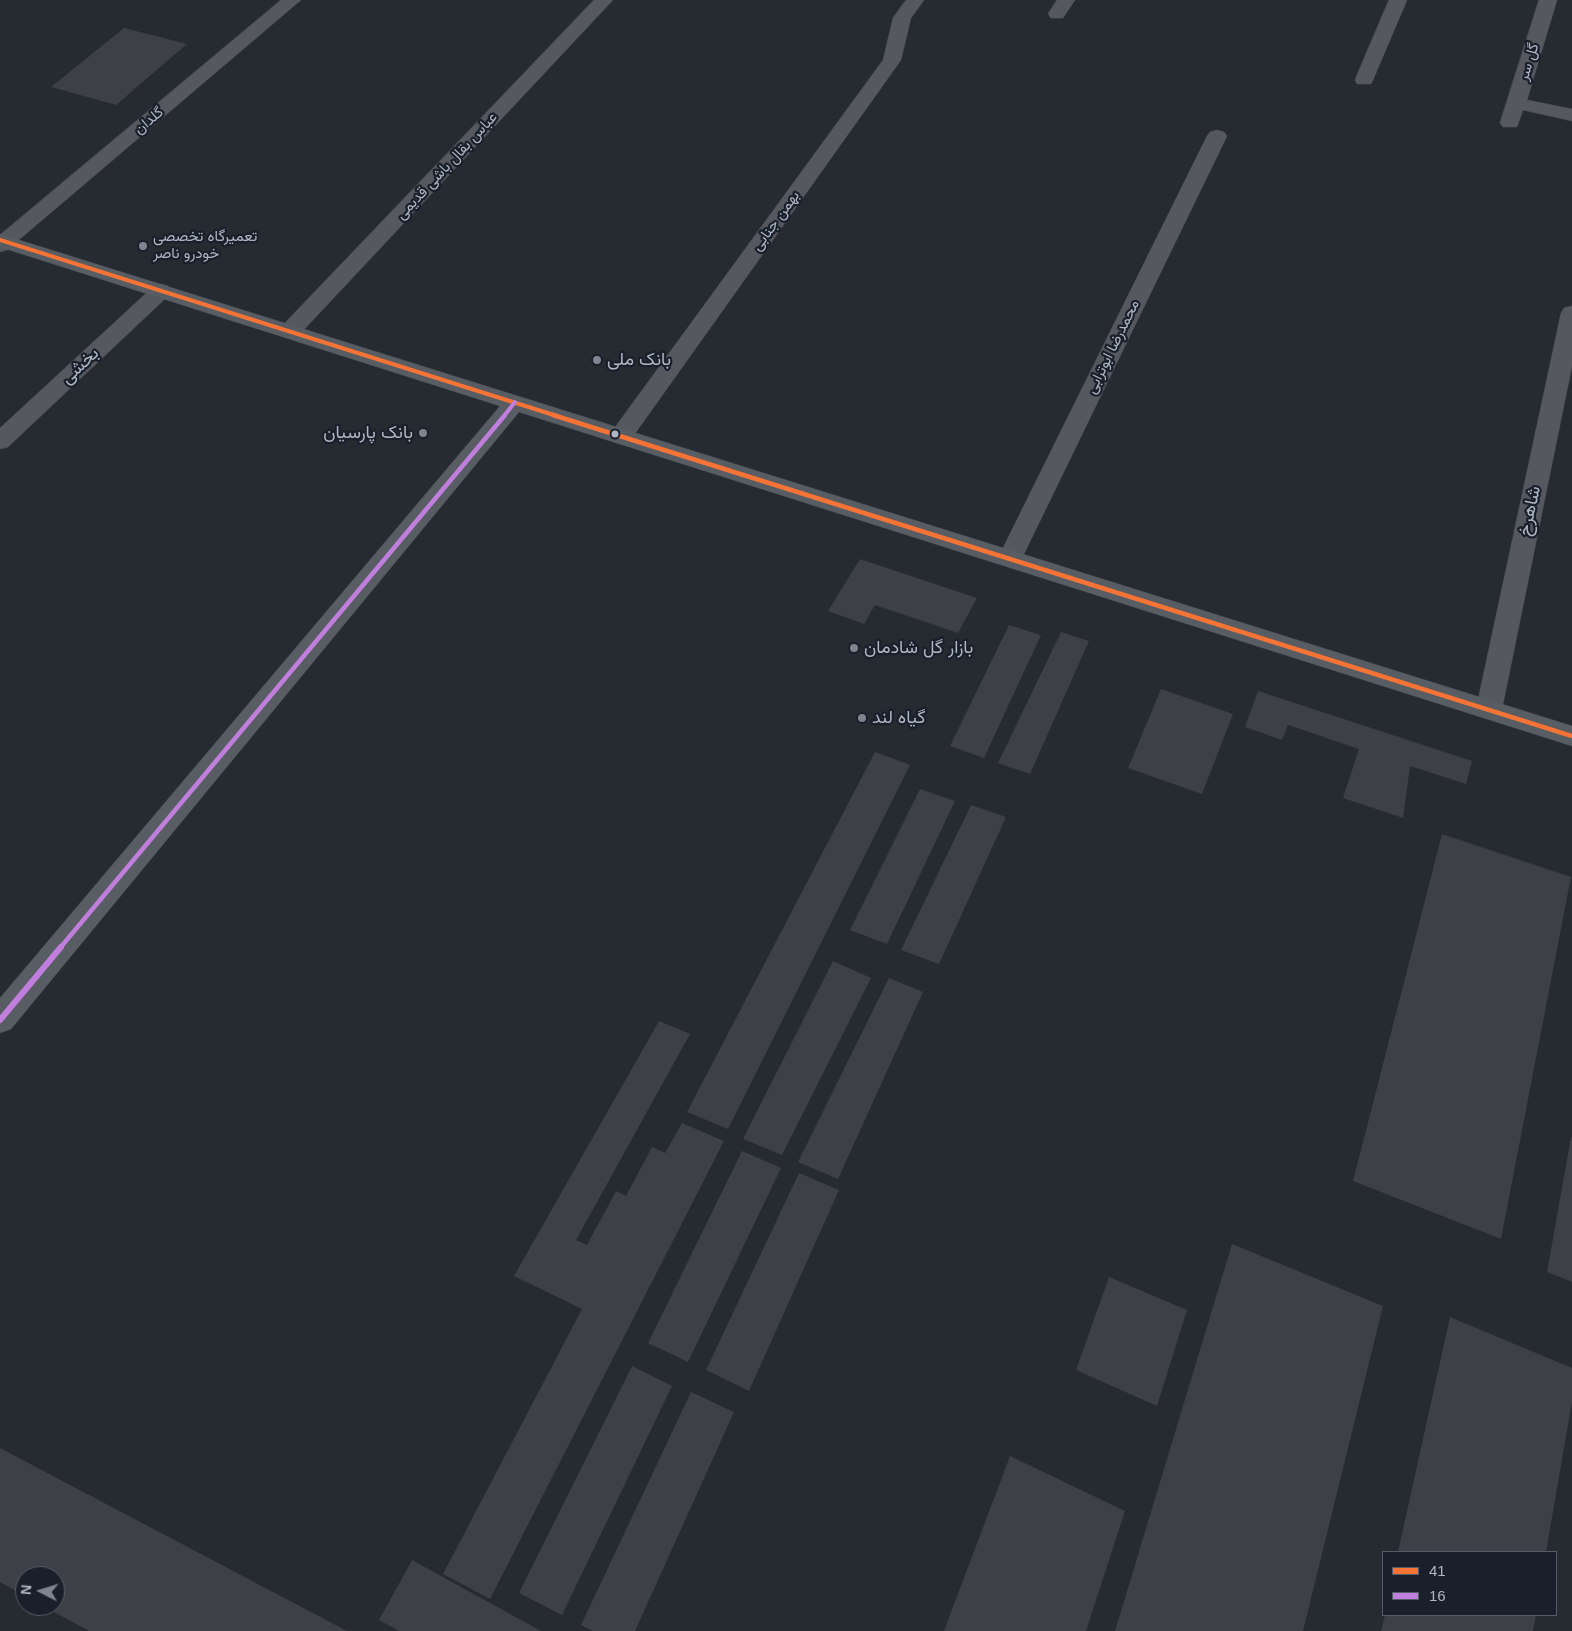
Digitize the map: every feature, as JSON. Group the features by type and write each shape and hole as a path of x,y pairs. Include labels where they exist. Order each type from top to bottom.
{"main road":[{"path":"2,242 161,290 1572,736"},
{"path":"0,1020 514,402"}],"street":[{"name":"گلدان","path":"2,242 292,0"},
{"name":"عباس بقال باشی قدیمی","path":"290,331 604,0"},
{"name":"بهمن جنابی","path":"622,436 892,60 902,18 915,0"},
{"path":"1364,80 1398,0"},
{"name":"گل سر","path":"1510,123 1548,0"},
{"path":"1516,103 1572,115"},
{"name":"محمدرضا ابوترابی","path":"1010,558 1217,136"},
{"name":"بخشی","path":"0,441 161,290"},
{"name":"شاهرخ","path":"1489,709 1572,313"}],"building":[{"path":"124,28 187,44 116,105 51,87"},
{"path":"860,559 977,598 958,633 875,605 864,624 828,611"},
{"path":"1009,625 1041,635 984,758 950,746"},
{"path":"1061,632 1089,641 1030,774 998,763"},
{"path":"1161,689 1233,714 1202,794 1128,768"},
{"path":"1258,691 1472,761 1466,784 1410,766 1403,818 1343,798 1359,749 1288,725 1282,740 1245,727"},
{"path":"875,752 910,765 728,1129 687,1112"},
{"path":"920,789 955,801 887,944 850,930"},
{"path":"971,805 1006,817 939,964 901,950"},
{"path":"1442,834 1571,877 1501,1239 1353,1181"},
{"path":"833,961 871,978 782,1155 743,1139"},
{"path":"889,978 923,992 838,1179 798,1162"},
{"path":"659,1021 690,1034 576,1240 587,1245 616,1191 626,1196 652,1147 665,1153 682,1123 724,1141 490,1599 443,1574 582,1309 514,1276"},
{"path":"1572,1137 1572,1282 1547,1272"},
{"path":"742,1151 781,1168 688,1362 648,1343"},
{"path":"799,1173 839,1190 749,1391 706,1370"},
{"path":"1232,1244 1383,1306 1303,1631 1115,1631"},
{"path":"1109,1277 1187,1310 1157,1406 1076,1370"},
{"path":"1450,1317 1572,1368 1572,1402 1546,1551 1398,1551"},
{"path":"632,1366 672,1386 562,1615 519,1593"},
{"path":"691,1392 734,1412 635,1631 593,1631 581,1625"},
{"path":"0,1448 347,1631 89,1631 61,1616 65,1616 65,1566 15,1566 15,1590 0,1582"},
{"path":"1010,1456 1125,1511 1086,1631 944,1631"},
{"path":"412,1560 541,1631 399,1631 379,1620"},
{"path":"1385,1616 1536,1616 1533,1631 1381,1631"}],"transit line":[{"name":"41","path":"0,240 1572,736"},
{"name":"16","path":"0,1020 515,402"}],"place":[{"name":"تعمیرگاه تخصصی خودرو ناصر","path":"143,246"},
{"name":"بانک ملی","path":"597,360"},
{"name":"بانک پارسیان","path":"423,433"},
{"name":"بازار گل شادمان","path":"854,648"},
{"name":"گیاه لند","path":"862,718"}]}
